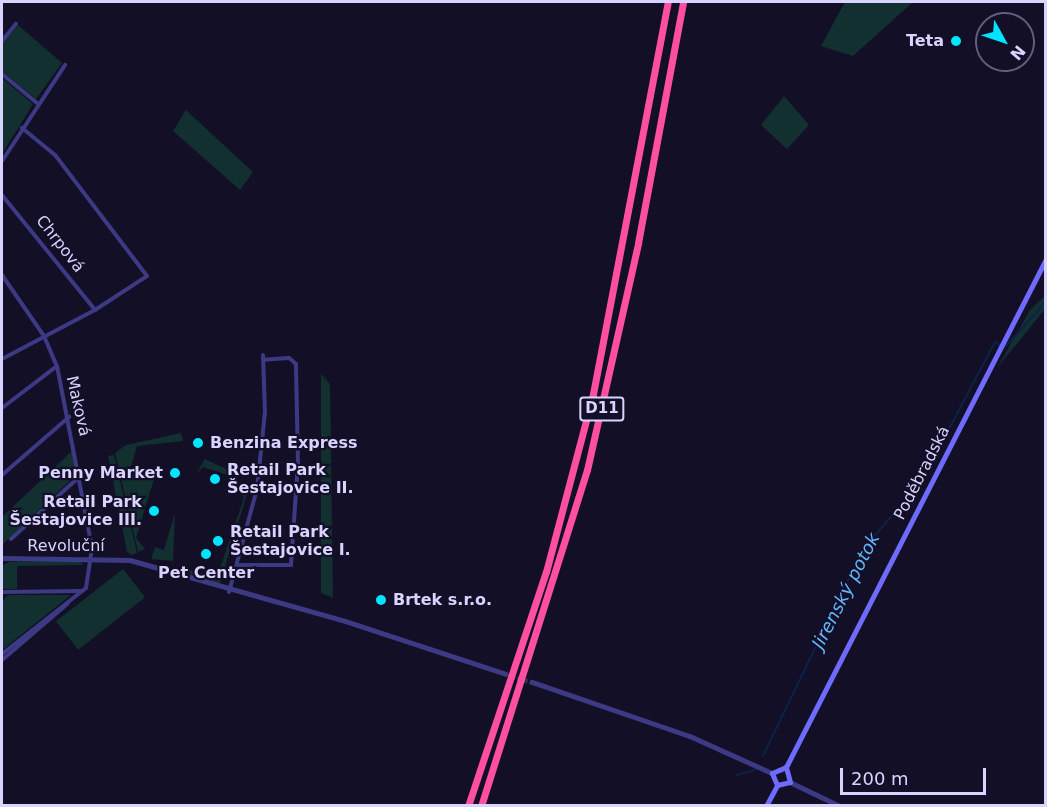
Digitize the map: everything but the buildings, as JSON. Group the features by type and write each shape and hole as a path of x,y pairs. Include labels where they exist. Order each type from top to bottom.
{"highway":[{"name":"D11","path":"468,806 546,572 590,404 668,2"},
{"name":"D11","path":"481,806 587,470 638,243 682,2"}],"main road":[{"name":"Poděbradská","path":"786,767 1046,259"},
{"path":"766,806 777,785 790,782 786,767 772,773 777,785"}],"street":[{"path":"2,41 16,24"},
{"path":"2,161 37,103 65,65"},
{"path":"2,74 37,103"},
{"path":"2,359 95,310 147,276 55,155 22,128"},
{"name":"Chrpová","path":"2,195 95,310"},
{"name":"Maková","path":"2,275 44,336 57,366 81,474 91,557"},
{"path":"229,592 239,565 261,463 263,357 290,358 296,364 298,463 291,566 239,565"},
{"path":"2,408 57,366"},
{"path":"2,475 69,417"},
{"path":"11,539 81,474"},
{"path":"2,654 83,591 91,557"},
{"name":"Revoluční","path":"2,558 91,557 130,560 229,592 345,621 506,674"},
{"path":"3,593 83,591"},
{"path":"2,660 67,603"},
{"path":"531,682 690,736 772,773"},
{"path":"790,782 840,806"}],"green space":[{"path":"845,2 913,2 853,56 821,46"},
{"path":"18,25 62,63 36,99 2,71 2,44"},
{"path":"2,78 33,104 2,154"},
{"path":"784,96 809,125 787,149 761,125"},
{"path":"186,110 253,172 240,190 173,131"},
{"path":"1045,296 1045,309 997,368 1030,310"},
{"path":"321,374 330,384 333,598 321,593"},
{"path":"181,433 183,441 137,446 131,466 119,469 154,479 136,538 145,549 138,552 115,453 126,445"},
{"path":"73,450 76,475 2,545 2,517"},
{"path":"114,455 137,553 132,555 127,552 108,456"},
{"path":"205,459 226,469 247,494 219,586 182,571 179,567 217,577 244,498 228,475 203,467 196,474"},
{"path":"175,513 173,561 151,559 155,547 164,550"},
{"path":"80,561 83,565 17,566 17,589 2,589 2,566 9,562"},
{"path":"123,569 145,597 78,650 56,621"},
{"path":"8,595 71,595 2,650 2,601"}],"waterway":[{"name":"Jirenský potok","path":"1005,347 1046,302"},
{"name":"Jirenský potok","path":"763,756 862,551 922,480 995,342 1000,345"},
{"name":"Jirenský potok","path":"737,775 755,770"}],"tunnel":[{"path":"511,676 532,682"}],"place":[{"name":"Teta","path":"956,41"},
{"name":"Benzina Express","path":"198,443"},
{"name":"Penny Market","path":"175,473"},
{"name":"Retail Park Šestajovice II.","path":"215,479"},
{"name":"Retail Park Šestajovice III.","path":"154,511"},
{"name":"Retail Park Šestajovice I.","path":"218,541"},
{"name":"Pet Center","path":"206,554"},
{"name":"Brtek s.r.o.","path":"381,600"}]}
